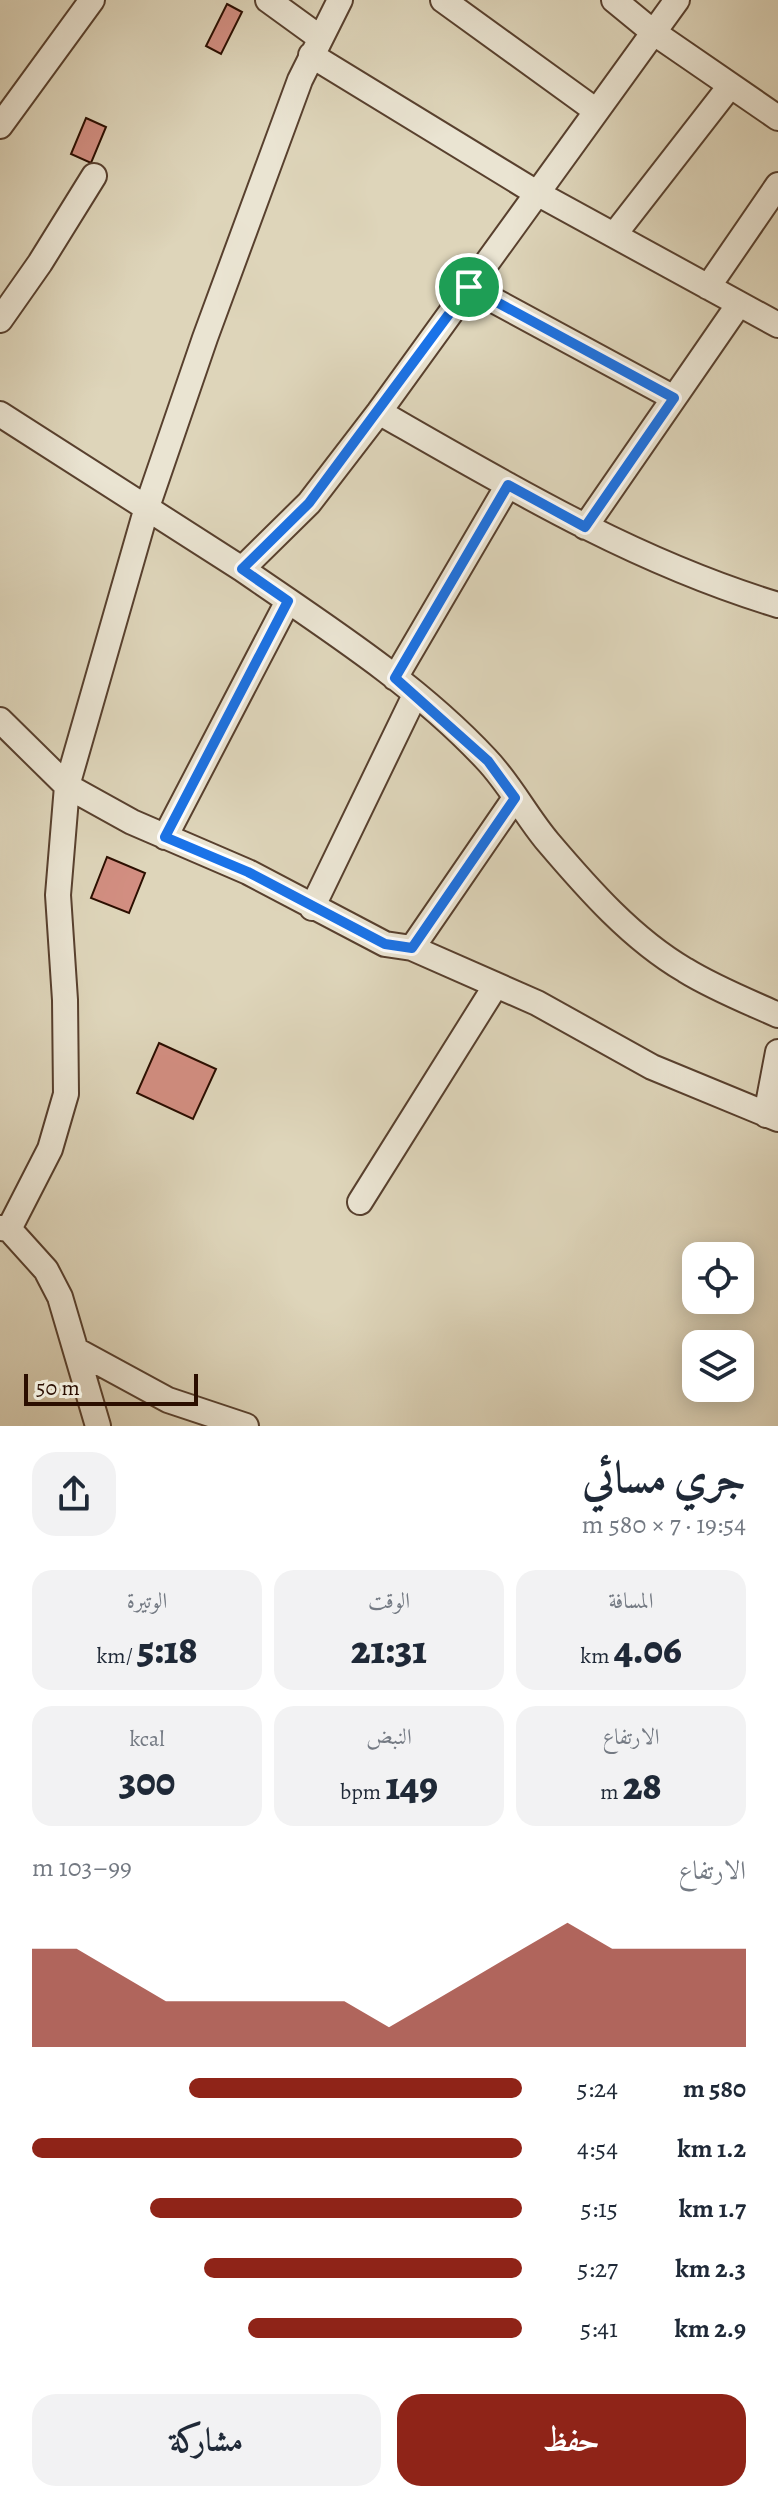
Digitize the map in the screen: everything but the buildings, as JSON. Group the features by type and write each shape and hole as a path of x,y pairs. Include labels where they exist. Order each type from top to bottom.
{"street":[{"path":"0,126 92,0"},
{"path":"268,0 315,46 535,192 778,325"},
{"path":"98,1426 60,1297 46,1270 5,1228 50,1149 66,1094 66,1027 58,895 67,786 147,507 205,338 315,46 340,0"},
{"path":"443,0 595,110"},
{"path":"614,0 653,32 778,118"},
{"path":"242,569 309,503 379,412 535,192 677,0"},
{"path":"614,235 730,86"},
{"path":"0,320 94,176"},
{"path":"708,287 778,185"},
{"path":"469,287 674,398"},
{"path":"585,527 739,304"},
{"path":"379,412 585,527 652,560 778,605"},
{"path":"0,414 242,569 395,678 488,761 557,851 642,940 683,970 778,1015"},
{"path":"395,678 508,485"},
{"path":"165,837 288,601"},
{"path":"312,908 415,695"},
{"path":"0,720 67,786 165,837 248,872 385,944 412,948 537,1003 652,1067 772,1117 778,1052"},
{"path":"412,948 515,798"},
{"path":"360,1202 496,985"},
{"path":"76,1350 168,1400 246,1426"}],"route":[{"path":"469,287 674,398 585,527 508,485 395,678 488,761 515,798 412,948 385,944 248,872 165,837 288,601 242,569 309,503 469,287"}]}
